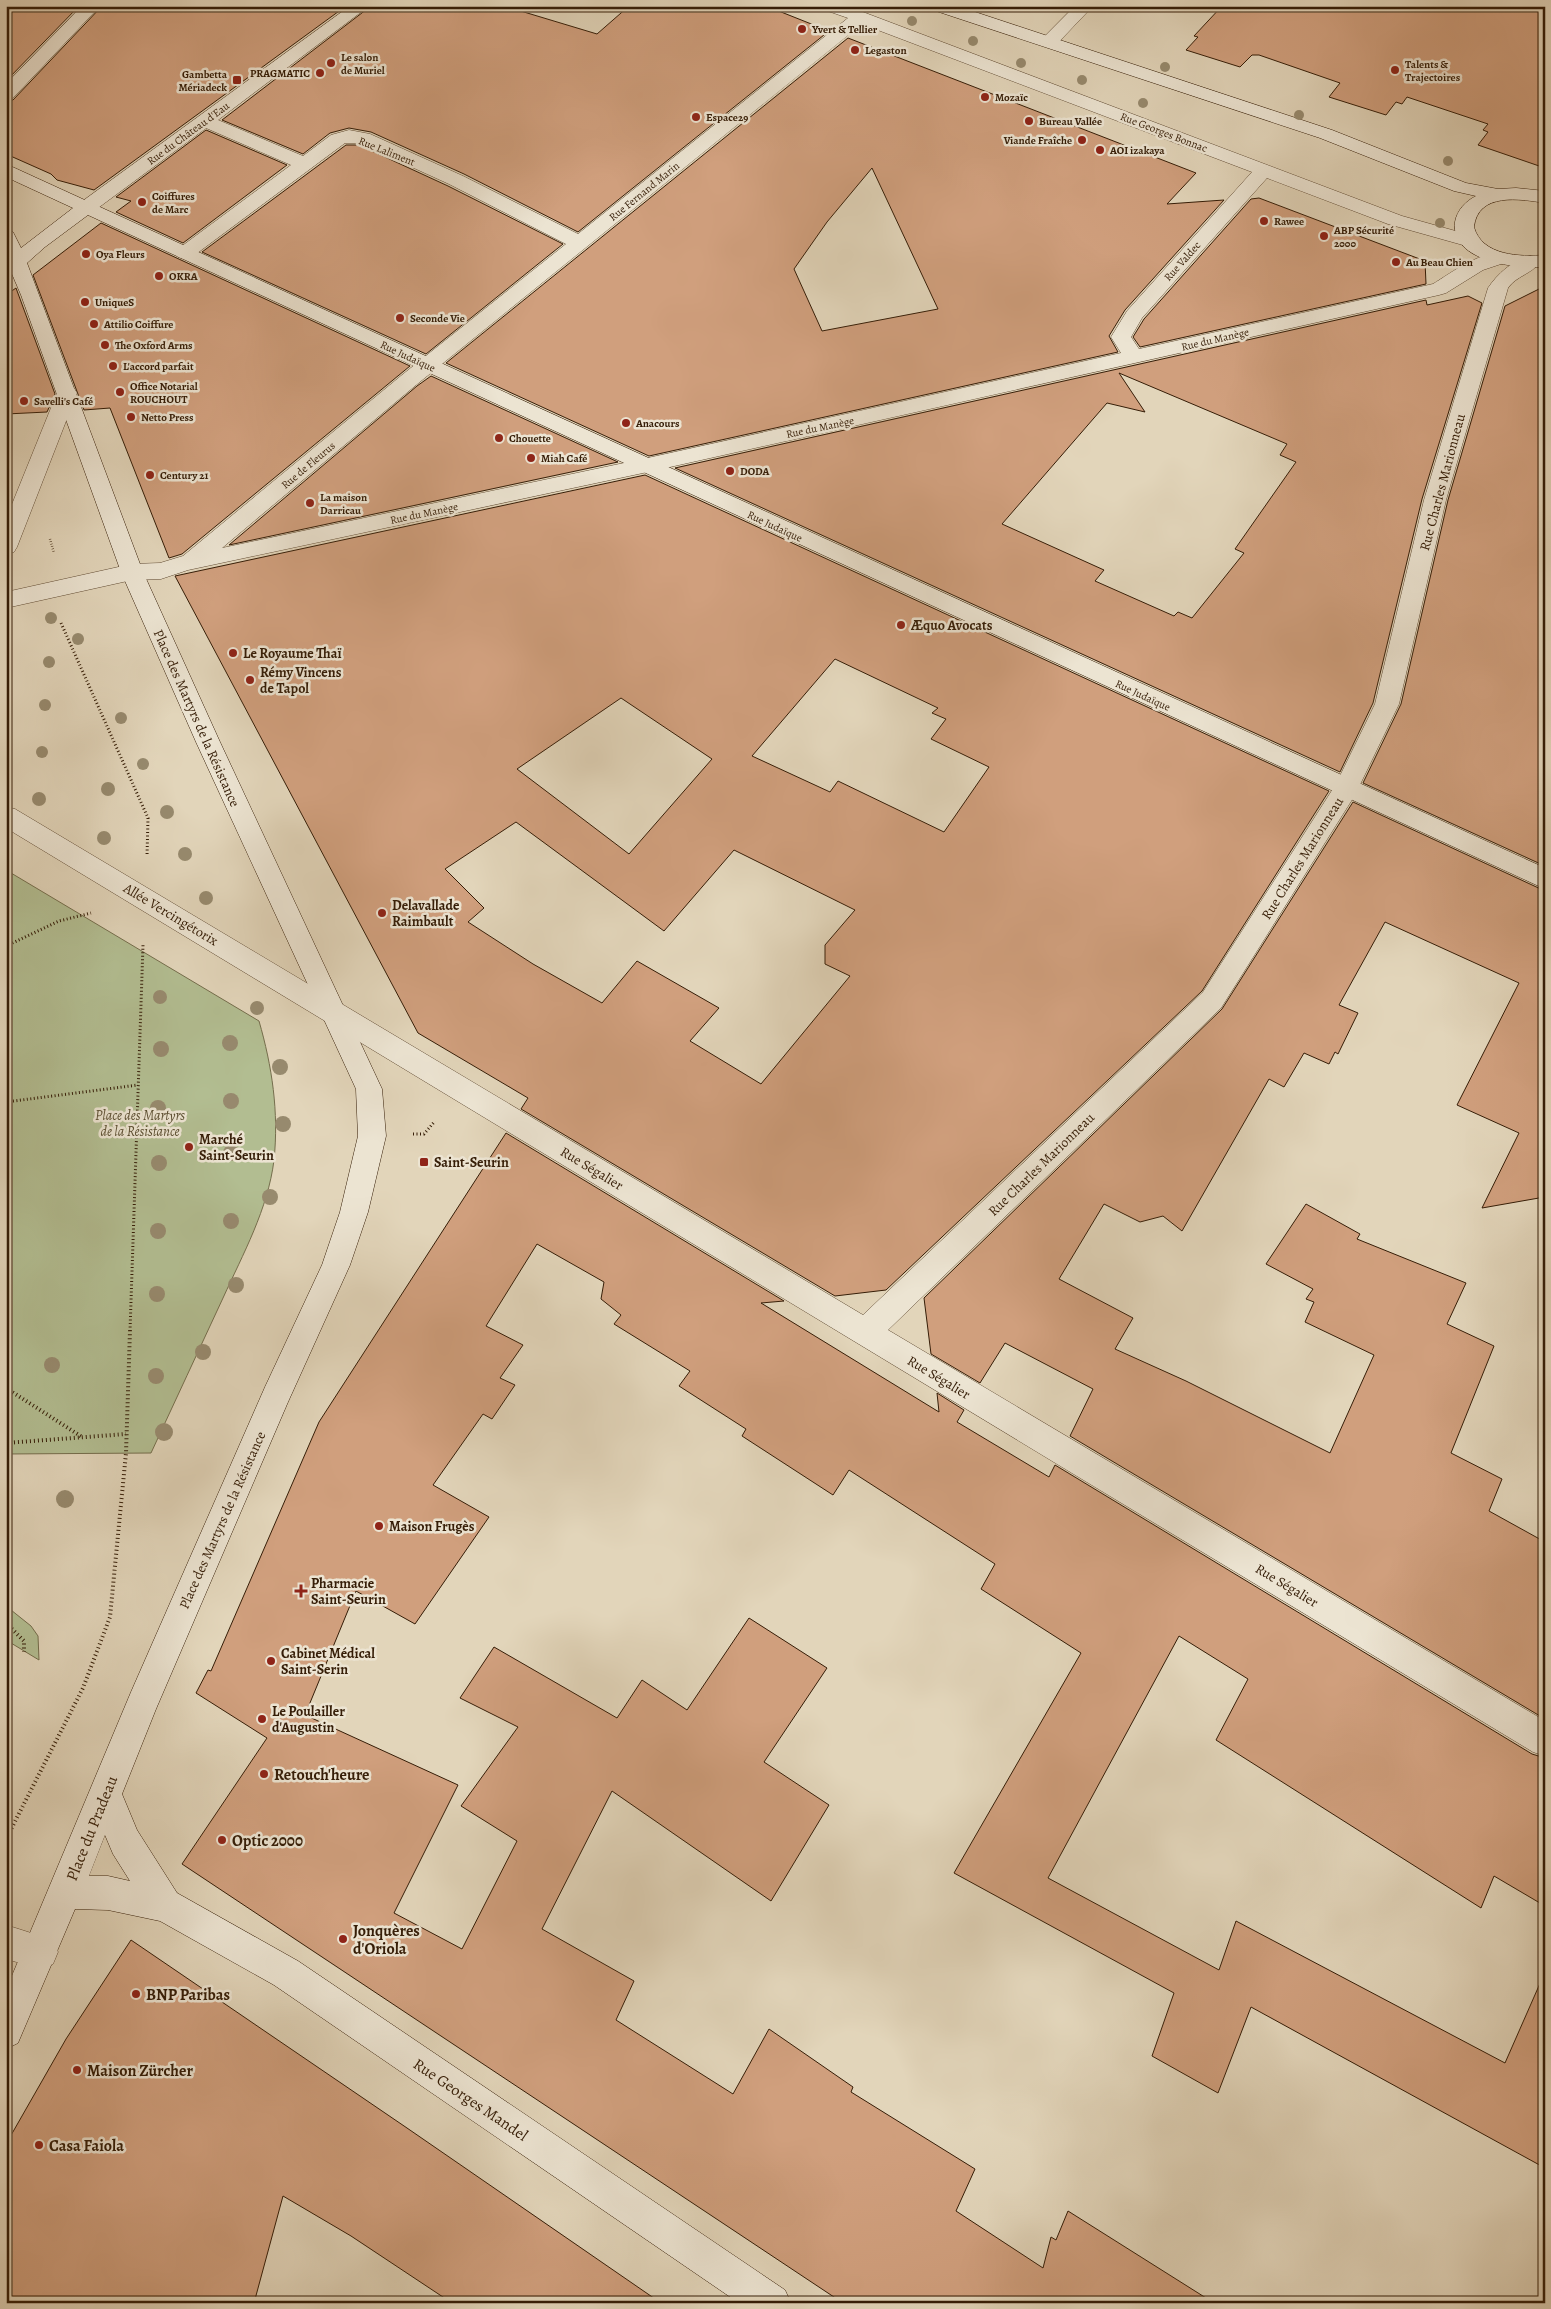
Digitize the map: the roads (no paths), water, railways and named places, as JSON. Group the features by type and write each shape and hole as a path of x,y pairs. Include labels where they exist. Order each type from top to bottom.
{"street":[{"path":"6,95 47,50 92,6"},
{"name":"Rue du Château d'Eau","path":"17,262 38,243 361,6"},
{"name":"Rue Georges Bonnac","path":"831,6 1395,220 1470,241 1483,252 1500,258"},
{"path":"939,6 1326,134 1461,187 1498,195 1545,197"},
{"path":"1049,42 1085,6"},
{"name":"Rue Fernand Marin","path":"428,365 860,17"},
{"path":"205,121 305,164"},
{"name":"Rue Laliment","path":"185,253 338,139 349,136 363,138 456,180 580,243"},
{"name":"Rue Judaïque","path":"6,170 643,466 1545,879"},
{"name":"Rue Valdec","path":"1133,357 1122,338 1134,315 1263,171"},
{"path":"1470,241 1465,234 1463,222 1468,212 1476,203 1498,195"},
{"name":"Place des Martyrs de la Résistance","path":"6,236 67,393 132,572 208,742 369,1089 372,1136 354,1212 336,1265 275,1397 142,1704"},
{"path":"1500,258 1537,262"},
{"name":"Rue du Manège","path":"6,600 132,572 161,571 186,563 643,466 1439,289 1476,266 1500,258"},
{"name":"Rue Charles Marionneau","path":"865,1332 1212,1000 1346,788 1387,704 1435,500 1498,288 1505,277 1537,262"},
{"name":"Rue de Fleurus","path":"186,563 238,523 428,365"},
{"path":"6,547 67,393"},
{"name":"Allée Vercingétorix","path":"6,816 334,1014"},
{"name":"Rue Ségalier","path":"334,1014 1545,1740"},
{"name":"Place du Pradeau","path":"6,2032 66,1892 142,1704"},
{"name":"Rue Georges Mandel","path":"105,1794 125,1842 165,1905"},
{"name":"Rue Georges Mandel","path":"66,1892 108,1893 165,1905 286,1973 772,2303"},
{"path":"6,1942 41,1952"}],"place":[{"name":"Yvert & Tellier","path":"802,29"},
{"name":"Legaston","path":"855,50"},
{"name":"Le salon de Muriel","path":"331,63"},
{"name":"Talents & Trajectoires","path":"1395,70"},
{"name":"PRAGMATIC","path":"320,73"},
{"name":"Gambetta Mériadeck","path":"237,80"},
{"name":"Mozaïc","path":"985,97"},
{"name":"Espace29","path":"696,117"},
{"name":"Bureau Vallée","path":"1029,121"},
{"name":"Viande Fraîche","path":"1082,140"},
{"name":"AOI izakaya","path":"1100,150"},
{"name":"Coiffures de Marc","path":"142,202"},
{"name":"Rawee","path":"1264,221"},
{"name":"ABP Sécurité 2000","path":"1324,236"},
{"name":"Oya Fleurs","path":"86,254"},
{"name":"Au Beau Chien","path":"1396,262"},
{"name":"OKRA","path":"159,276"},
{"name":"UniqueS","path":"85,302"},
{"name":"Seconde Vie","path":"400,318"},
{"name":"Attilio Coiffure","path":"94,324"},
{"name":"The Oxford Arms","path":"105,345"},
{"name":"L'accord parfait","path":"113,366"},
{"name":"Office Notarial ROUCHOUT","path":"120,392"},
{"name":"Savelli's Café","path":"24,401"},
{"name":"Netto Press","path":"131,417"},
{"name":"Anacours","path":"626,423"},
{"name":"Chouette","path":"499,438"},
{"name":"Miah Café","path":"531,458"},
{"name":"DODA","path":"730,471"},
{"name":"Century 21","path":"150,475"},
{"name":"La maison Darricau","path":"310,503"},
{"name":"Æquo Avocats","path":"901,625"},
{"name":"Le Royaume Thaï","path":"233,653"},
{"name":"Rémy Vincens de Tapol","path":"250,680"},
{"name":"Delavallade Raimbault","path":"382,913"},
{"name":"Marché Saint-Seurin","path":"189,1147"},
{"name":"Saint-Seurin","path":"424,1162"},
{"name":"Maison Frugès","path":"379,1526"},
{"name":"Pharmacie Saint-Seurin","path":"301,1591"},
{"name":"Cabinet Médical Saint-Serin","path":"271,1661"},
{"name":"Le Poulailler d'Augustin","path":"262,1719"},
{"name":"Retouch'heure","path":"264,1774"},
{"name":"Optic 2000","path":"222,1840"},
{"name":"Jonquères d'Oriola","path":"343,1939"},
{"name":"BNP Paribas","path":"136,1994"},
{"name":"Maison Zürcher","path":"77,2070"},
{"name":"Casa Faiola","path":"39,2145"}]}
